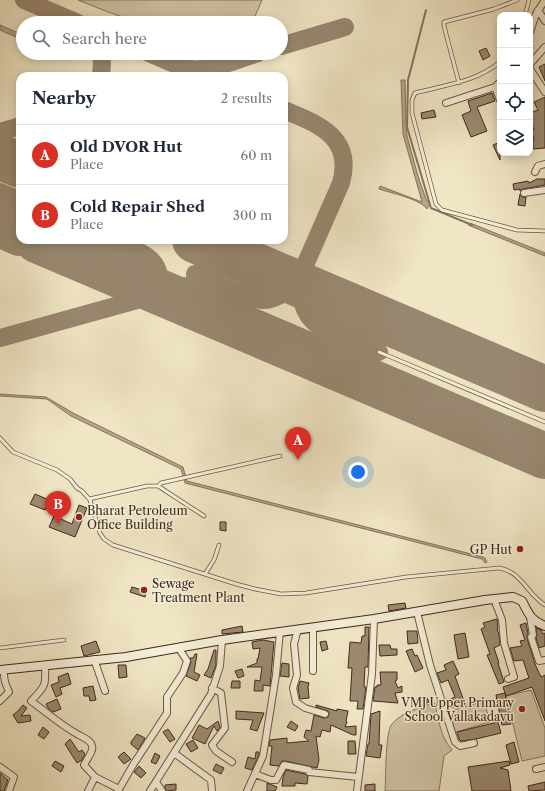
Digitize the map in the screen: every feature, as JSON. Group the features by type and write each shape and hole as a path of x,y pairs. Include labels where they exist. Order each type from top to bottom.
{"street":[{"path":"533,24 538,10 544,0"},
{"path":"538,10 545,21"},
{"path":"533,61 545,48"},
{"path":"533,74 545,92"},
{"path":"446,103 495,87 498,84"},
{"path":"495,87 497,92"},
{"path":"536,172 538,166 545,164"},
{"path":"524,193 545,190"},
{"path":"0,702 9,692 2,670 126,656 280,631 374,619 513,597 522,601 530,617 533,635 531,637 539,661 545,660"},
{"path":"494,600 502,620 504,643 514,677 508,679"},
{"path":"417,612 430,665 455,742 460,746 474,743"},
{"path":"530,617 536,622 545,626"},
{"path":"357,791 372,674 374,619"},
{"path":"313,627 313,671"},
{"path":"298,629 294,644 297,675 293,688 296,702 305,708 325,714"},
{"path":"247,791 262,756 276,675 280,631"},
{"path":"150,791 200,714 220,666 222,640"},
{"path":"44,665 46,683 42,690 31,700 72,731 90,742 93,746 93,750 84,765 95,777 119,790 133,765 167,713 167,697 183,673 187,661 178,647"},
{"path":"94,660 105,691"},
{"path":"212,688 221,693 225,728 212,745 216,751 232,762"},
{"path":"174,752 212,780 212,791"},
{"path":"255,774 271,780 276,780 284,765 309,770 309,772 358,777"},
{"path":"0,767 14,777 9,791"},
{"path":"536,769 545,767"},
{"path":"88,791 95,777"},
{"path":"156,782 162,791"}],"lane":[{"path":"459,83 444,22 486,11 517,0"},
{"path":"526,12 529,0"},
{"path":"497,64 476,77 459,83 415,93 412,100 411,111 436,204 442,210 511,228 545,231"},
{"path":"379,352 545,422"},
{"path":"0,438 13,452 37,461 65,475 77,488 82,491 89,499 100,533 104,539 113,546 255,590 281,594 317,592 422,575 499,568 508,570 515,574 533,596 545,605"},
{"path":"158,486 161,483 280,456"},
{"path":"89,499 147,486 158,486 204,516"},
{"path":"205,574 214,560 219,545"},
{"path":"0,648 64,640"}],"shaded area":[{"path":"78,0 262,0 255,16 120,16"},
{"path":"0,25 16,32 16,37 0,30"},
{"path":"401,80 405,80 407,136 418,176 426,199 430,204 427,209 412,199 379,189 380,186 422,202 403,134"},
{"path":"470,223 545,253 545,256 468,225"},
{"path":"0,394 46,397 73,413 183,467 187,481 483,557 487,562 485,563 482,559 185,483 181,469 71,416 47,399 0,396"},
{"path":"531,690 545,728 545,756 522,761 506,696"},
{"path":"484,701 490,722 453,733 450,711"},
{"path":"435,703 442,734 452,750 444,756 439,791 385,791 387,745 392,724 406,713"}],"building":[{"path":"486,48 490,56 483,60 479,51"},
{"path":"545,64 545,81 539,67"},
{"path":"492,93 495,101 477,107 487,131 471,137 462,115 471,111 468,101"},
{"path":"545,97 545,148 533,149 533,112 538,110 534,102"},
{"path":"434,110 436,117 422,119 421,113"},
{"path":"497,143 497,154 493,145"},
{"path":"537,179 545,179 545,185 523,189 520,191 520,189 514,190 513,184 528,181 529,183"},
{"path":"520,194 522,197 526,197 525,206 518,205"},
{"path":"35,494 49,500 45,510 30,504"},
{"path":"79,505 87,508 75,537 49,527 54,516 72,524"},
{"path":"220,522 226,522 226,531 220,530"},
{"path":"132,587 146,591 145,597 130,592"},
{"path":"405,603 406,608 389,611 388,605"},
{"path":"497,619 500,645 494,648 504,682 499,684 487,655 490,654 481,629 485,627 483,623"},
{"path":"526,623 528,633 527,638 535,664 541,677 545,675 545,721 532,687 506,696 503,687 529,678 523,660 514,661 510,648 522,646 520,641 525,640 520,625"},
{"path":"242,626 243,632 222,634 222,630"},
{"path":"365,627 369,627 368,667 365,667 364,687 366,687 363,709 357,709 358,701 350,701 352,668 348,668 350,642 361,643 362,636 365,636"},
{"path":"536,628 541,630 543,634 545,633 545,646 539,648 536,638"},
{"path":"407,631 417,631 418,643 408,644"},
{"path":"465,633 469,657 458,659 454,635"},
{"path":"263,640 274,642 270,686 263,685 263,691 254,691 255,680 260,681 262,667 247,667 257,663 258,659 260,648 253,649 252,642"},
{"path":"96,641 100,652 84,656 81,646"},
{"path":"326,641 328,649 322,651 320,642"},
{"path":"379,645 390,645 391,649 397,649 397,655 380,656"},
{"path":"412,649 415,656 417,655 423,668 415,672 406,651"},
{"path":"214,650 216,650 216,665 211,678 204,675 208,669"},
{"path":"195,654 197,654 194,672 200,675 197,681 186,676 191,662 190,658 193,658"},
{"path":"453,661 459,674 455,676 465,704 449,708 446,701 455,697 448,680 441,683 437,673 446,670 444,665"},
{"path":"282,663 289,664 289,677 280,676"},
{"path":"118,665 126,665 127,677 119,678"},
{"path":"242,669 244,676 238,678 235,671"},
{"path":"380,672 397,672 397,680 395,681 398,688 402,686 402,692 395,693 398,703 373,701 375,687 377,687 377,685 381,685"},
{"path":"68,673 71,684 60,688 62,694 56,697 51,685 59,682 58,677"},
{"path":"232,681 240,681 240,688 231,688"},
{"path":"300,681 309,683 309,698 300,699 298,688"},
{"path":"93,686 96,700 90,701 89,696 84,696 83,688"},
{"path":"505,693 511,724 502,725 496,695"},
{"path":"426,696 429,702 416,707 413,701"},
{"path":"57,699 61,709 53,712 46,704"},
{"path":"23,705 27,708 21,716 30,715 31,721 18,723 13,715"},
{"path":"316,705 337,711 337,709 348,711 345,727 356,726 356,735 331,725 330,732 322,730 320,737 316,736 319,760 317,768 285,761 282,761 279,766 270,765 272,746 269,746 270,740 287,738 287,743 309,741 304,737 306,730 311,731 314,715 324,718 328,717 328,711 316,707"},
{"path":"236,711 264,713 257,731 250,729 253,720 236,719"},
{"path":"380,711 379,745 382,745 380,758 366,756 369,744 371,714"},
{"path":"218,721 220,727 217,731 214,726 205,744 192,738 199,725 207,729"},
{"path":"291,721 298,726 295,731 287,727"},
{"path":"498,722 501,733 476,739 461,741 459,739 457,732"},
{"path":"43,727 49,732 44,739 38,735"},
{"path":"168,729 175,739 170,742 163,732"},
{"path":"137,734 145,738 138,750 131,744"},
{"path":"70,739 79,752 82,750 85,754 82,760 77,763 65,744"},
{"path":"193,740 198,748 191,752 186,744"},
{"path":"348,741 355,741 356,754 348,754"},
{"path":"514,742 519,762 511,764 506,745"},
{"path":"124,752 131,759 124,764 118,757"},
{"path":"256,752 259,752 259,755 252,770 245,768 248,757 255,759"},
{"path":"155,753 160,756 156,764 151,762"},
{"path":"55,761 64,766 61,772 52,766"},
{"path":"509,761 510,765 500,768 508,770 511,791 472,791 468,767"},
{"path":"216,764 224,768 221,774 213,770"},
{"path":"139,766 146,773 141,778 134,772"},
{"path":"286,770 308,776 307,784 295,783 295,786 282,786 283,777"},
{"path":"0,773 8,780 4,791 0,791"},
{"path":"545,782 545,790 529,791 528,786"},
{"path":"267,783 277,787 275,791 267,791"},
{"path":"176,784 176,790 166,791 165,785"},
{"path":"375,784 375,791 365,791 365,785"}],"waterway":[{"path":"426,10 408,80 407,127 431,208 472,225"}],"taxiway":[{"path":"24,0 62,16"},
{"path":"288,44 345,27"},
{"path":"101,72 102,60"},
{"path":"166,60 190,69 206,69 236,60"},
{"path":"195,274 239,294 263,300 275,298 281,295 291,287 302,272 341,183 344,167 342,154 338,143 330,134 309,121 288,112"},
{"path":"0,132 16,127"},
{"path":"0,192 16,198"},
{"path":"0,338 155,295 159,276 157,268 153,262 141,252 121,244"},
{"path":"304,271 301,286 302,301 304,308 313,321 324,329 379,352"},
{"path":"155,295 201,282 212,283"}],"runway":[{"path":"0,157 16,163"},
{"path":"0,224 16,231"},
{"path":"46,244 545,456"},
{"path":"204,244 545,389"}],"place":[{"name":"Old DVOR Hut","path":"298,460"},
{"name":"Bharat Petroleum Office Building","path":"79,517"},
{"name":"Cold Repair Shed","path":"58,524"},
{"name":"GP Hut","path":"520,549"},
{"name":"Sewage Treatment Plant","path":"144,590"},
{"name":"VMJ Upper Primary School Vallakadavu","path":"522,709"}]}
